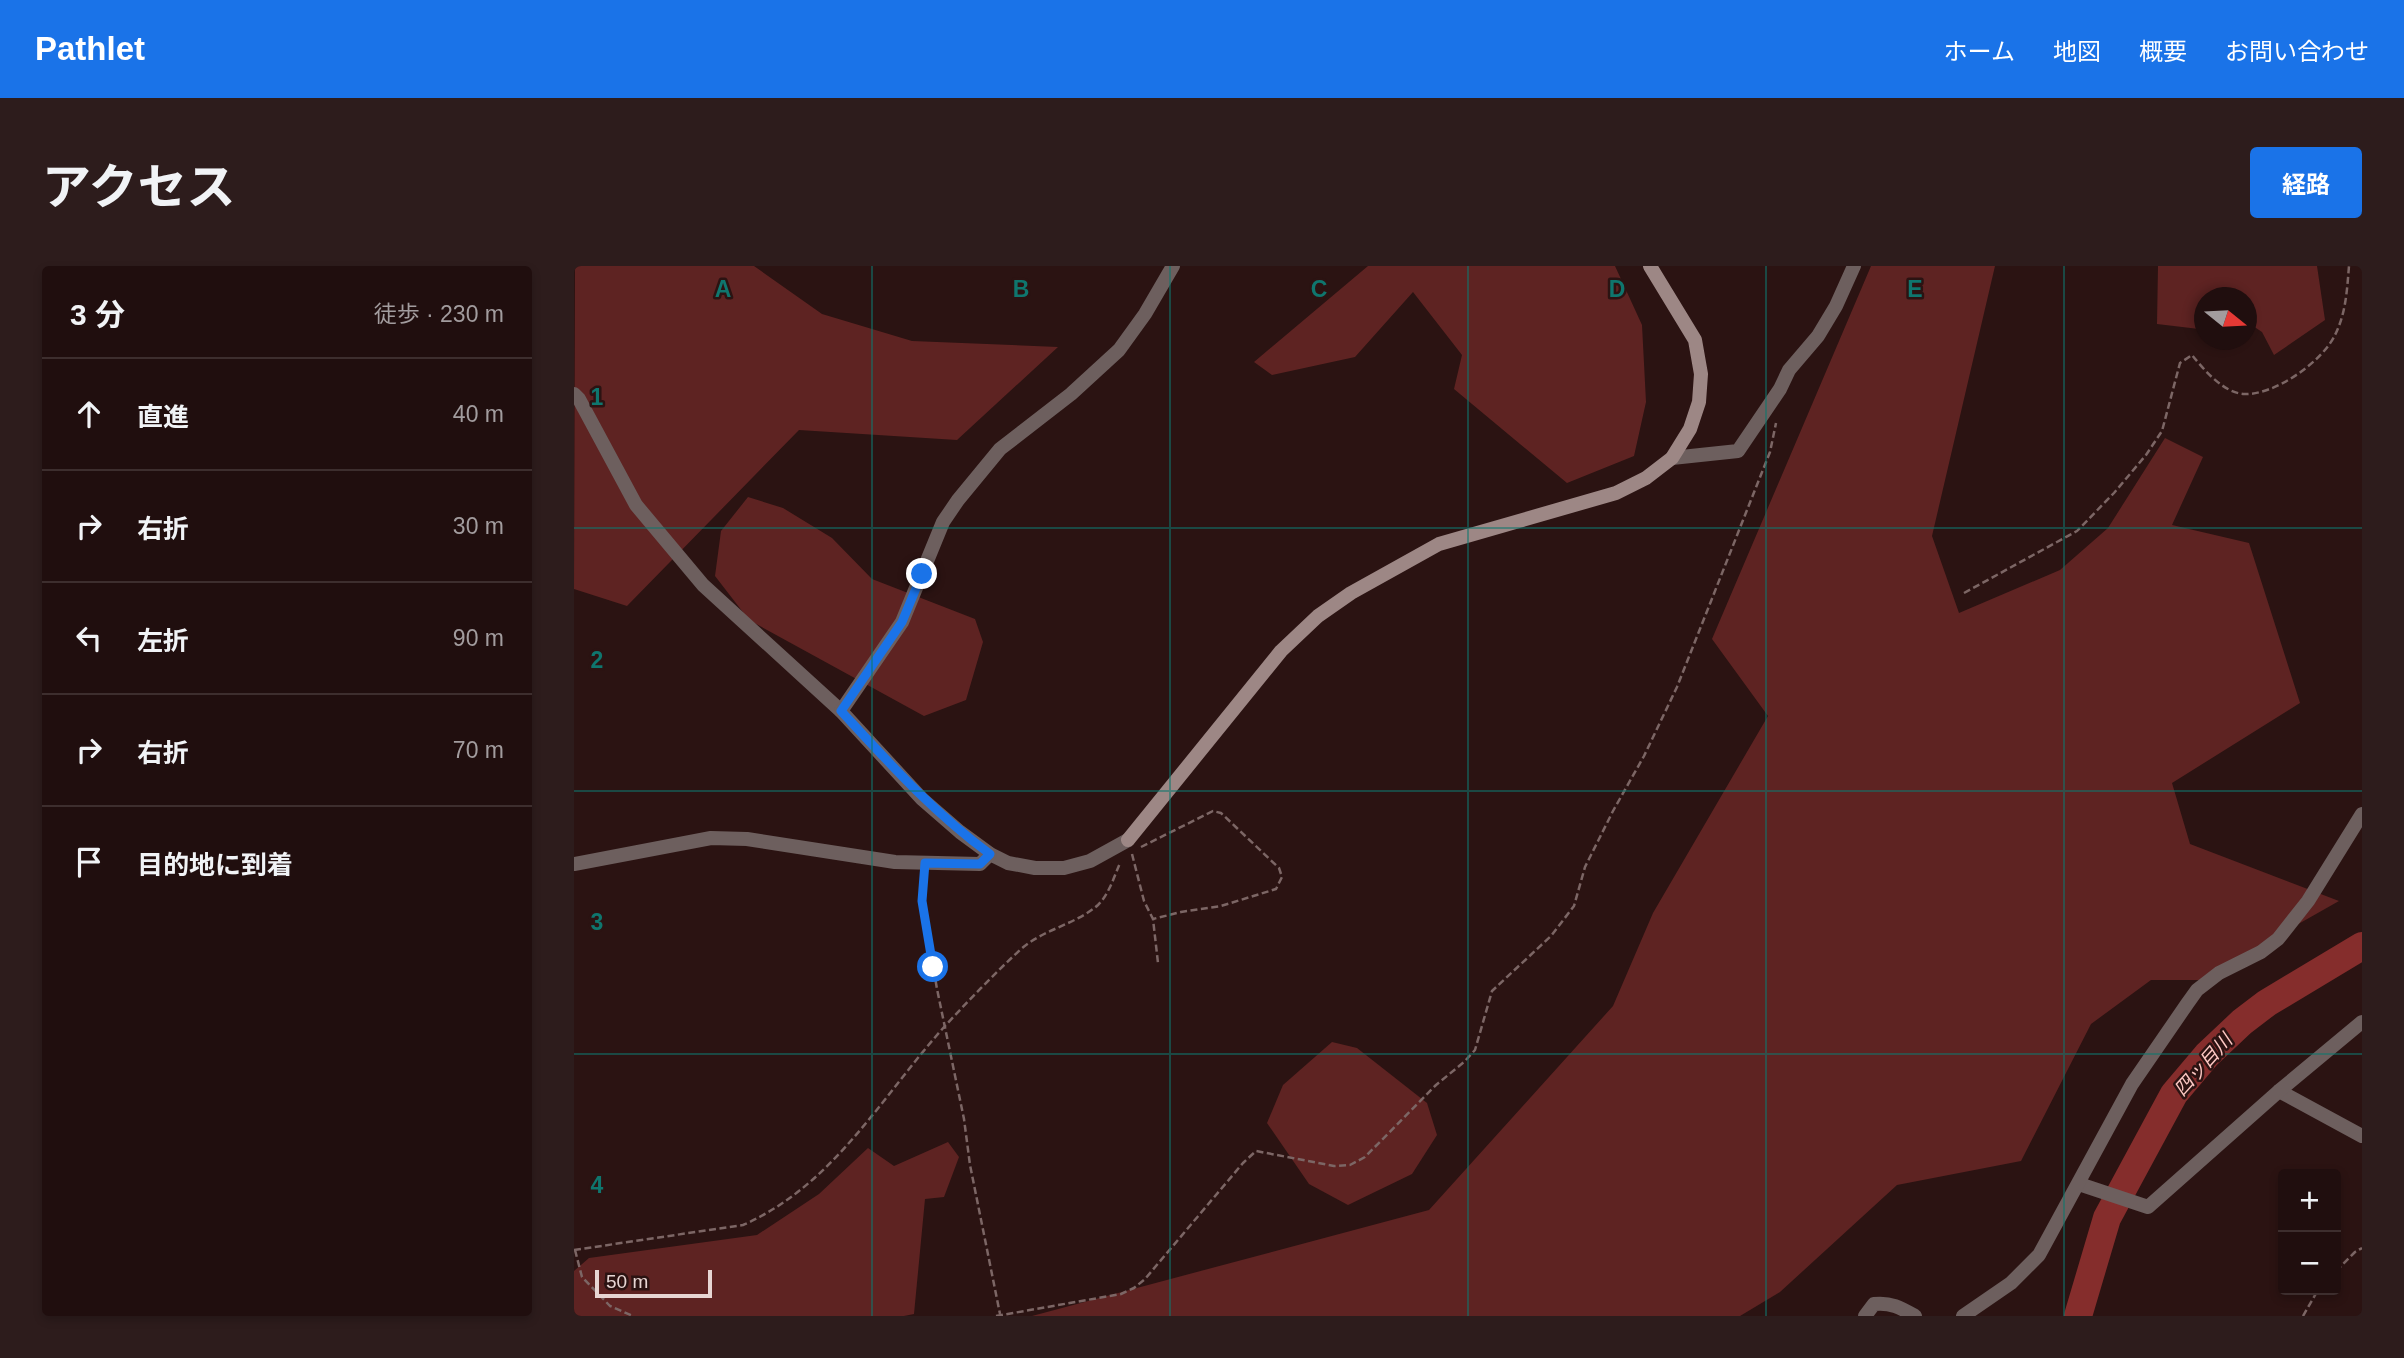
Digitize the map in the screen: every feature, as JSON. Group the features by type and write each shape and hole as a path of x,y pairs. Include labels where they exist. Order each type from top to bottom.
{"street":[{"path":"841,711 902,622 943,522 958,500 1000,449 1071,394 1119,351 1145,314 1173,266"},
{"path":"574,394 636,505 671,548 703,585 841,711 922,799 960,832 990,854 1008,863 1035,868 1064,868 1090,861 1128,840 1281,650 1318,617 1351,593 1438,544 1616,493 1646,478 1672,458 1690,429 1699,402 1701,374 1695,340 1650,266"},
{"path":"1672,458 1738,451 1780,389 1789,370 1818,336 1836,306 1854,266"},
{"path":"1963,1316 2011,1283 2039,1255 2132,1084 2197,990 2219,973 2261,952 2278,939 2308,901 2362,814"},
{"path":"574,864 711,838 747,839 895,862 980,864 990,854"},
{"path":"2079,1184 2148,1207 2362,1022"},
{"path":"2279,1091 2362,1136"},
{"path":"1864,1316 1874,1304 1884,1303 1895,1304 1915,1316"}],"path":[{"path":"1964,593 2077,531 2114,493 2162,431 2180,363 2192,355 2225,388 2243,394 2273,388 2308,367 2336,334 2347,301 2348,266"},
{"path":"925,863 922,901 998,1316 1121,1294 1134,1288 1145,1279 1243,1163 1256,1152 1334,1166 1350,1166 1365,1157 1436,1085 1475,1050 1493,991 1551,936 1574,906 1585,867 1678,687 1770,452 1775,435 1780,389"},
{"path":"1153,919 1221,906 1276,889 1282,877 1279,868 1221,813 1213,811 1144,846 1130,850 1144,901 1153,919 1158,963"},
{"path":"633,1316 610,1306 582,1277 575,1250 743,1225 762,1217 806,1188 835,1161 945,1026 1022,948 1100,904 1111,886 1125,850 1114,849"},
{"path":"2341,1266 2362,1248"},
{"path":"2303,1316 2315,1295"}],"shaded area":[{"path":"575,266 754,266 822,314 912,341 1058,347 957,440 799,430 627,606 574,589"},
{"path":"1368,266 1615,266 1642,325 1646,402 1634,456 1567,483 1454,389 1462,355 1413,292 1355,357 1272,375 1254,362"},
{"path":"1871,266 1995,266 1932,536 1959,613 2060,570 2108,528 2165,438 2203,457 2172,525 2249,543 2300,703 2172,783 2190,844 2339,901 2200,980 2151,980 2091,1024 2021,1161 1897,1185 1780,1292 1740,1316 1032,1316 1429,1210 1613,1006 1653,913 1768,716 1712,639"},
{"path":"2158,266 2317,266 2325,320 2274,355 2262,332 2257,329 2257,287 2194,287 2194,328 2157,324"},
{"path":"748,497 783,508 832,538 872,579 975,619 983,642 966,700 924,716 749,620 715,576 721,531"},
{"path":"1332,1042 1357,1048 1427,1103 1437,1135 1412,1174 1348,1205 1309,1184 1267,1123 1283,1085"},
{"path":"948,1142 959,1157 944,1197 925,1199 914,1314 574,1316 574,1271 589,1258 757,1235 819,1194 868,1148 894,1166"}],"waterway":[{"name":"四ッ目川","path":"2078,1316 2107,1218 2174,1094 2207,1055 2242,1022 2267,1003 2362,946"}],"route":[{"path":"922,574 902,622 841,711 922,799 990,854 980,864 925,863 922,901 933,967"}]}
